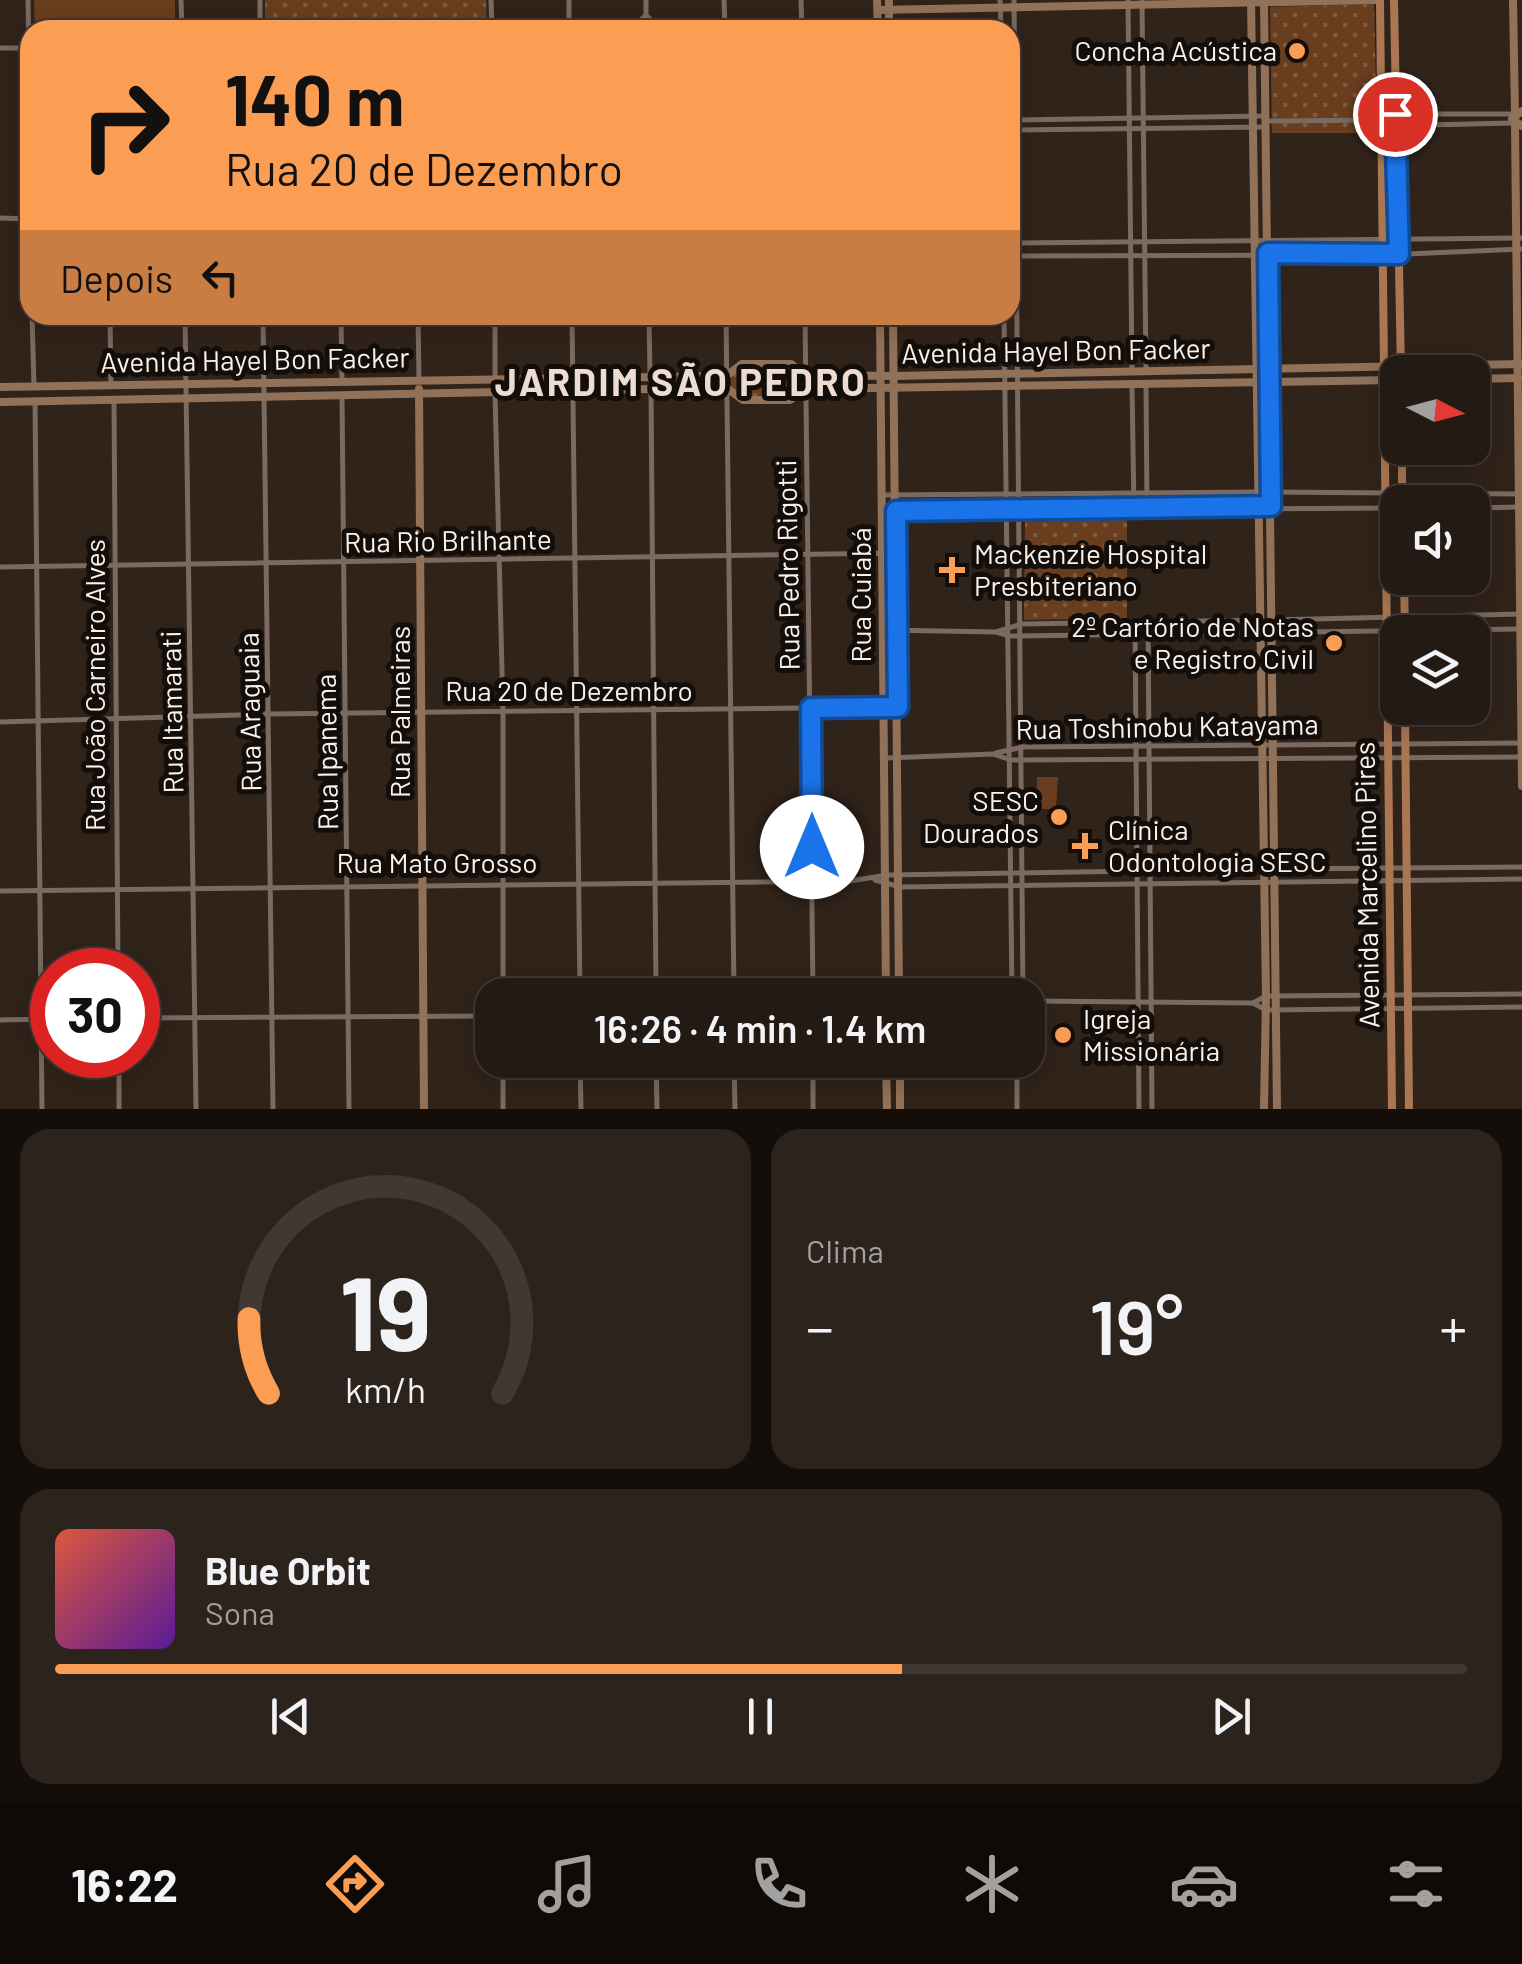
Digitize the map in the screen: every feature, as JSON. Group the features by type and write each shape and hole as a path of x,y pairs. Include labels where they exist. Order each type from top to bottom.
{"main road":[{"path":"878,5 1379,0"},
{"name":"Avenida Marcelino Pires","path":"1379,0 1385,355"},
{"path":"1394,0 1402,355"},
{"path":"1513,0 1522,786"},
{"path":"1251,2 1264,881 1271,996 1277,1010 1277,1109"},
{"path":"1264,2 1276,869 1264,1109"},
{"name":"Rua Cuiabá","path":"880,325 886,978"},
{"name":"Rua Cuiabá","path":"893,325 900,978"},
{"name":"Avenida Hayel Bon Facker","path":"0,387 726,376 742,364 791,364 805,375 880,376 1380,366"},
{"name":"Avenida Hayel Bon Facker","path":"1490,365 1520,364"},
{"path":"1490,379 1520,378"},
{"name":"Rua Palmeiras","path":"419,379 424,1109"},
{"name":"Avenida Hayel Bon Facker","path":"0,402 651,389 728,389 743,400 790,400 806,389 1004,389 1380,380"},
{"path":"882,464 894,464"},
{"path":"1404,595 1405,615"},
{"name":"Avenida Marcelino Pires","path":"1388,725 1392,1109"},
{"name":"Avenida Marcelino Pires","path":"1405,725 1408,1109"},
{"path":"886,1078 887,1109"},
{"path":"900,1078 900,1109"}],"street":[{"path":"646,0 646,14 652,20"},
{"path":"1128,2 1132,372"},
{"path":"1142,2 1146,372"},
{"path":"640,20 646,14"},
{"path":"1382,120 1395,114 1517,118"},
{"path":"1020,120 1254,116 1266,121 1382,120 1396,126 1517,118"},
{"path":"1020,130 1254,127 1266,121"},
{"path":"1020,243 1143,245 1518,238"},
{"path":"1020,256 1384,255 1518,249"},
{"path":"32,325 34,387"},
{"path":"110,325 110,386"},
{"name":"Rua Itamarati","path":"185,325 196,1109"},
{"name":"Rua Araguaia","path":"263,325 272,1109"},
{"path":"341,325 342,382"},
{"name":"Rua Palmeiras","path":"418,325 419,379"},
{"path":"495,325 496,380"},
{"path":"572,325 580,978"},
{"path":"649,325 650,376"},
{"path":"726,325 734,710 734,978"},
{"name":"Rua Pedro Rigotti","path":"805,325 813,978"},
{"path":"1004,325 1012,978"},
{"path":"1017,325 1022,495 1025,978"},
{"path":"1146,384 1147,509"},
{"path":"1132,385 1134,510"},
{"path":"651,389 656,978"},
{"path":"495,391 503,711 503,978"},
{"name":"Rua Ipanema","path":"342,395 349,1109"},
{"path":"35,400 40,948"},
{"name":"Rua João Carneiro Alves","path":"114,400 117,948"},
{"path":"882,495 1380,494"},
{"path":"1490,494 1520,494"},
{"path":"883,511 1271,506 1380,509"},
{"path":"1490,508 1520,507"},
{"name":"Rua Rio Brilhante","path":"0,567 896,553"},
{"path":"1405,615 1521,614"},
{"path":"996,632 1010,624 1380,616"},
{"path":"1148,622 1152,1109"},
{"path":"1135,623 1139,1109"},
{"path":"1490,629 1521,628"},
{"path":"884,630 996,632 1010,636 1260,636 1380,630"},
{"name":"Rua 20 de Dezembro","path":"0,722 269,714 898,707"},
{"name":"Rua Toshinobu Katayama","path":"886,758 993,754 1023,746 1521,743"},
{"name":"Rua Toshinobu Katayama","path":"993,754 1012,760 1521,757"},
{"path":"1138,792 1151,791"},
{"name":"Rua Mato Grosso","path":"0,892 656,880 812,882 875,880 886,875 1522,867"},
{"name":"Rua Mato Grosso","path":"875,880 900,887 1522,880"},
{"path":"1469,994 1469,1008"},
{"path":"1045,999 1253,1003 1271,996 1522,994"},
{"path":"1253,1003 1266,1010 1522,1007"},
{"path":"160,1018 475,1015"},
{"path":"0,1020 30,1019"},
{"path":"42,1078 42,1109"},
{"path":"119,1078 119,1109"},
{"path":"502,1078 503,1109"},
{"path":"580,1078 581,1109"},
{"path":"656,1078 656,1109"},
{"path":"734,1078 735,1109"},
{"path":"813,1078 813,1109"},
{"path":"1017,1078 1017,1109"}],"shaded area":[{"path":"34,0 175,0 175,20 35,20"},
{"path":"265,0 486,0 487,20 265,20"},
{"path":"1374,4 1377,133 1272,133 1270,7"},
{"path":"740,367 787,367 797,374 799,389 790,398 742,398 731,388 731,375"},
{"path":"1127,514 1127,618 1024,620 1025,515"},
{"path":"1037,777 1058,777 1056,809 1036,809"}],"place":[{"name":"Concha Acústica","path":"1297,51"},
{"name":"Mackenzie Hospital Presbiteriano","path":"952,570"},
{"name":"2º Cartório de Notas e Registro Civil","path":"1334,643"},
{"name":"SESC Dourados","path":"1059,817"},
{"name":"Clínica Odontologia SESC","path":"1085,846"},
{"name":"Igreja Missionária","path":"1063,1035"}],"district":[{"name":"JARDIM SÃO PEDRO","path":"681,383"}],"route":[{"path":"812,847 811,708 898,707 896,511 1271,506 1268,253 1399,254 1395,114"}]}
